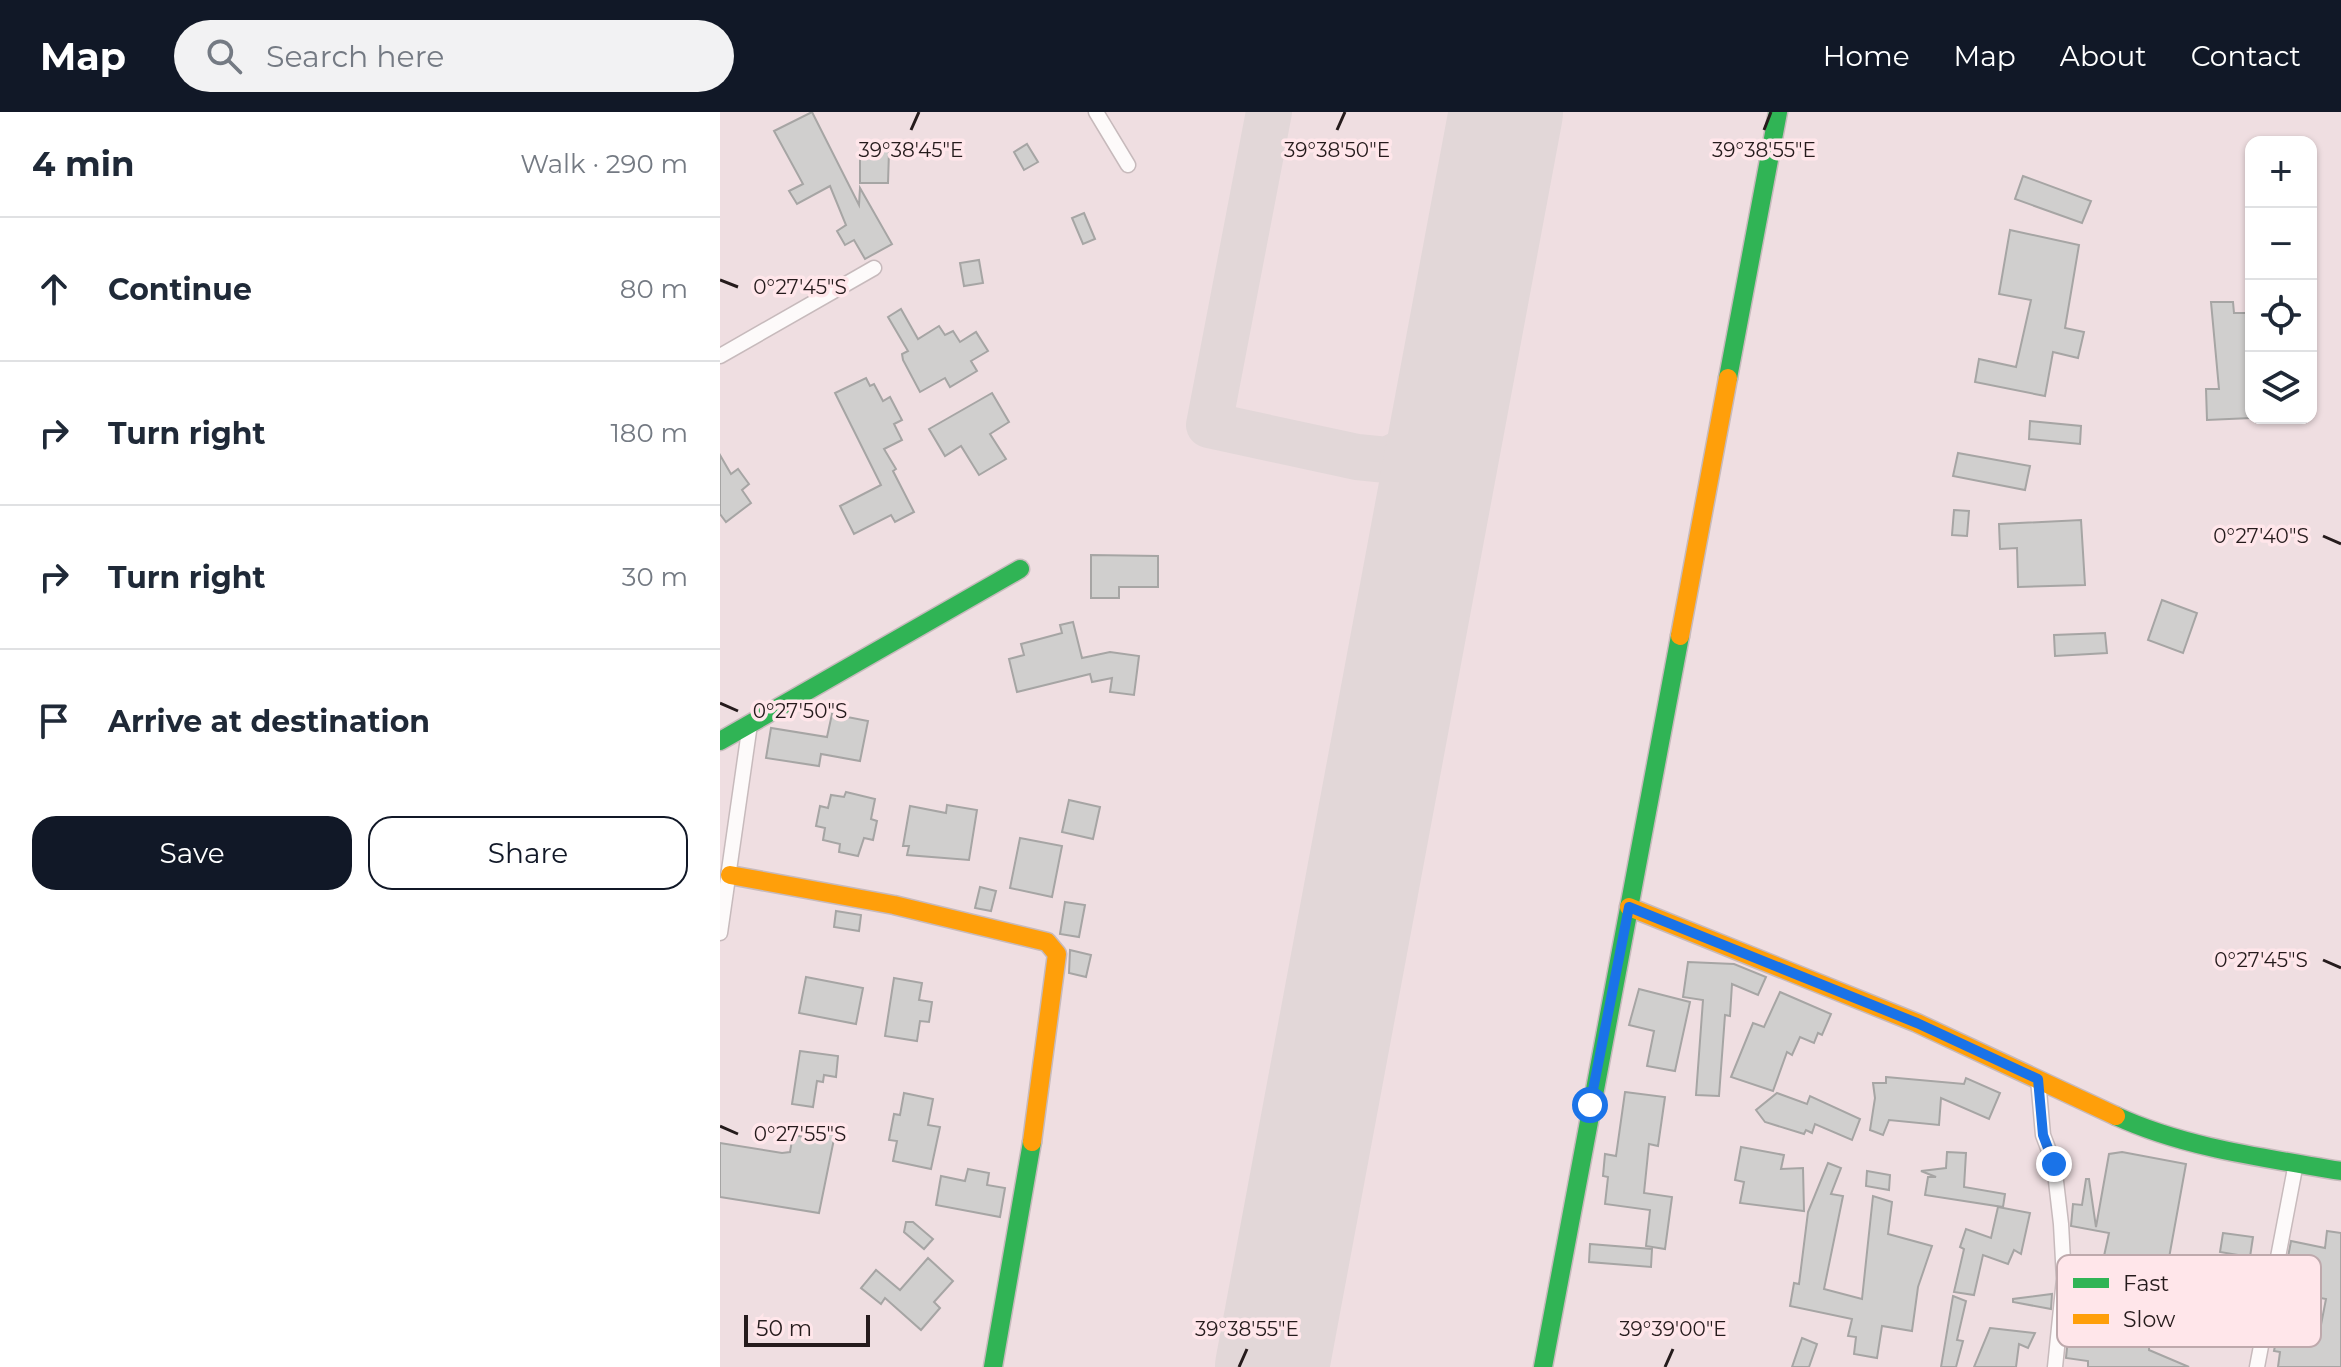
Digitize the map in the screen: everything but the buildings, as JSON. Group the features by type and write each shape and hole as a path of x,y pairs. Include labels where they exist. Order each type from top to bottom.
{"street":[{"path":"1096,112 1128,165"},
{"path":"1543,1367 1778,112"},
{"path":"720,356 874,268"},
{"path":"720,741 1020,569"},
{"path":"720,933 750,724"},
{"path":"730,875 894,905 1037,938 1047,942 1057,954 1033,1133 993,1367"},
{"path":"1629,907 1917,1023 2140,1127 2244,1154 2341,1171"},
{"path":"2038,1079 2043,1135 2054,1164 2063,1255"},
{"path":"2278,1255 2296,1163"},
{"path":"2055,1367 2057,1347"},
{"path":"2257,1367 2261,1347"}],"taxiway":[{"path":"1269,112 1209,425 1357,457 1387,460 1422,443"}],"runway":[{"path":"1272,1367 1506,112"}],"traffic: fast":[{"path":"1728,378 1778,112"},
{"path":"720,741 1020,569"},
{"path":"1543,1367 1680,636"},
{"path":"2116,1116 2198,1144 2341,1171"},
{"path":"993,1367 1032,1142"}],"traffic: slow":[{"path":"1680,636 1728,378"},
{"path":"730,875 894,905 1047,942 1057,954 1032,1142"},
{"path":"1629,907 1917,1023 2116,1116"}],"route":[{"path":"1590,1105 1629,907 1917,1023 2038,1079 2043,1135 2054,1164"}]}
